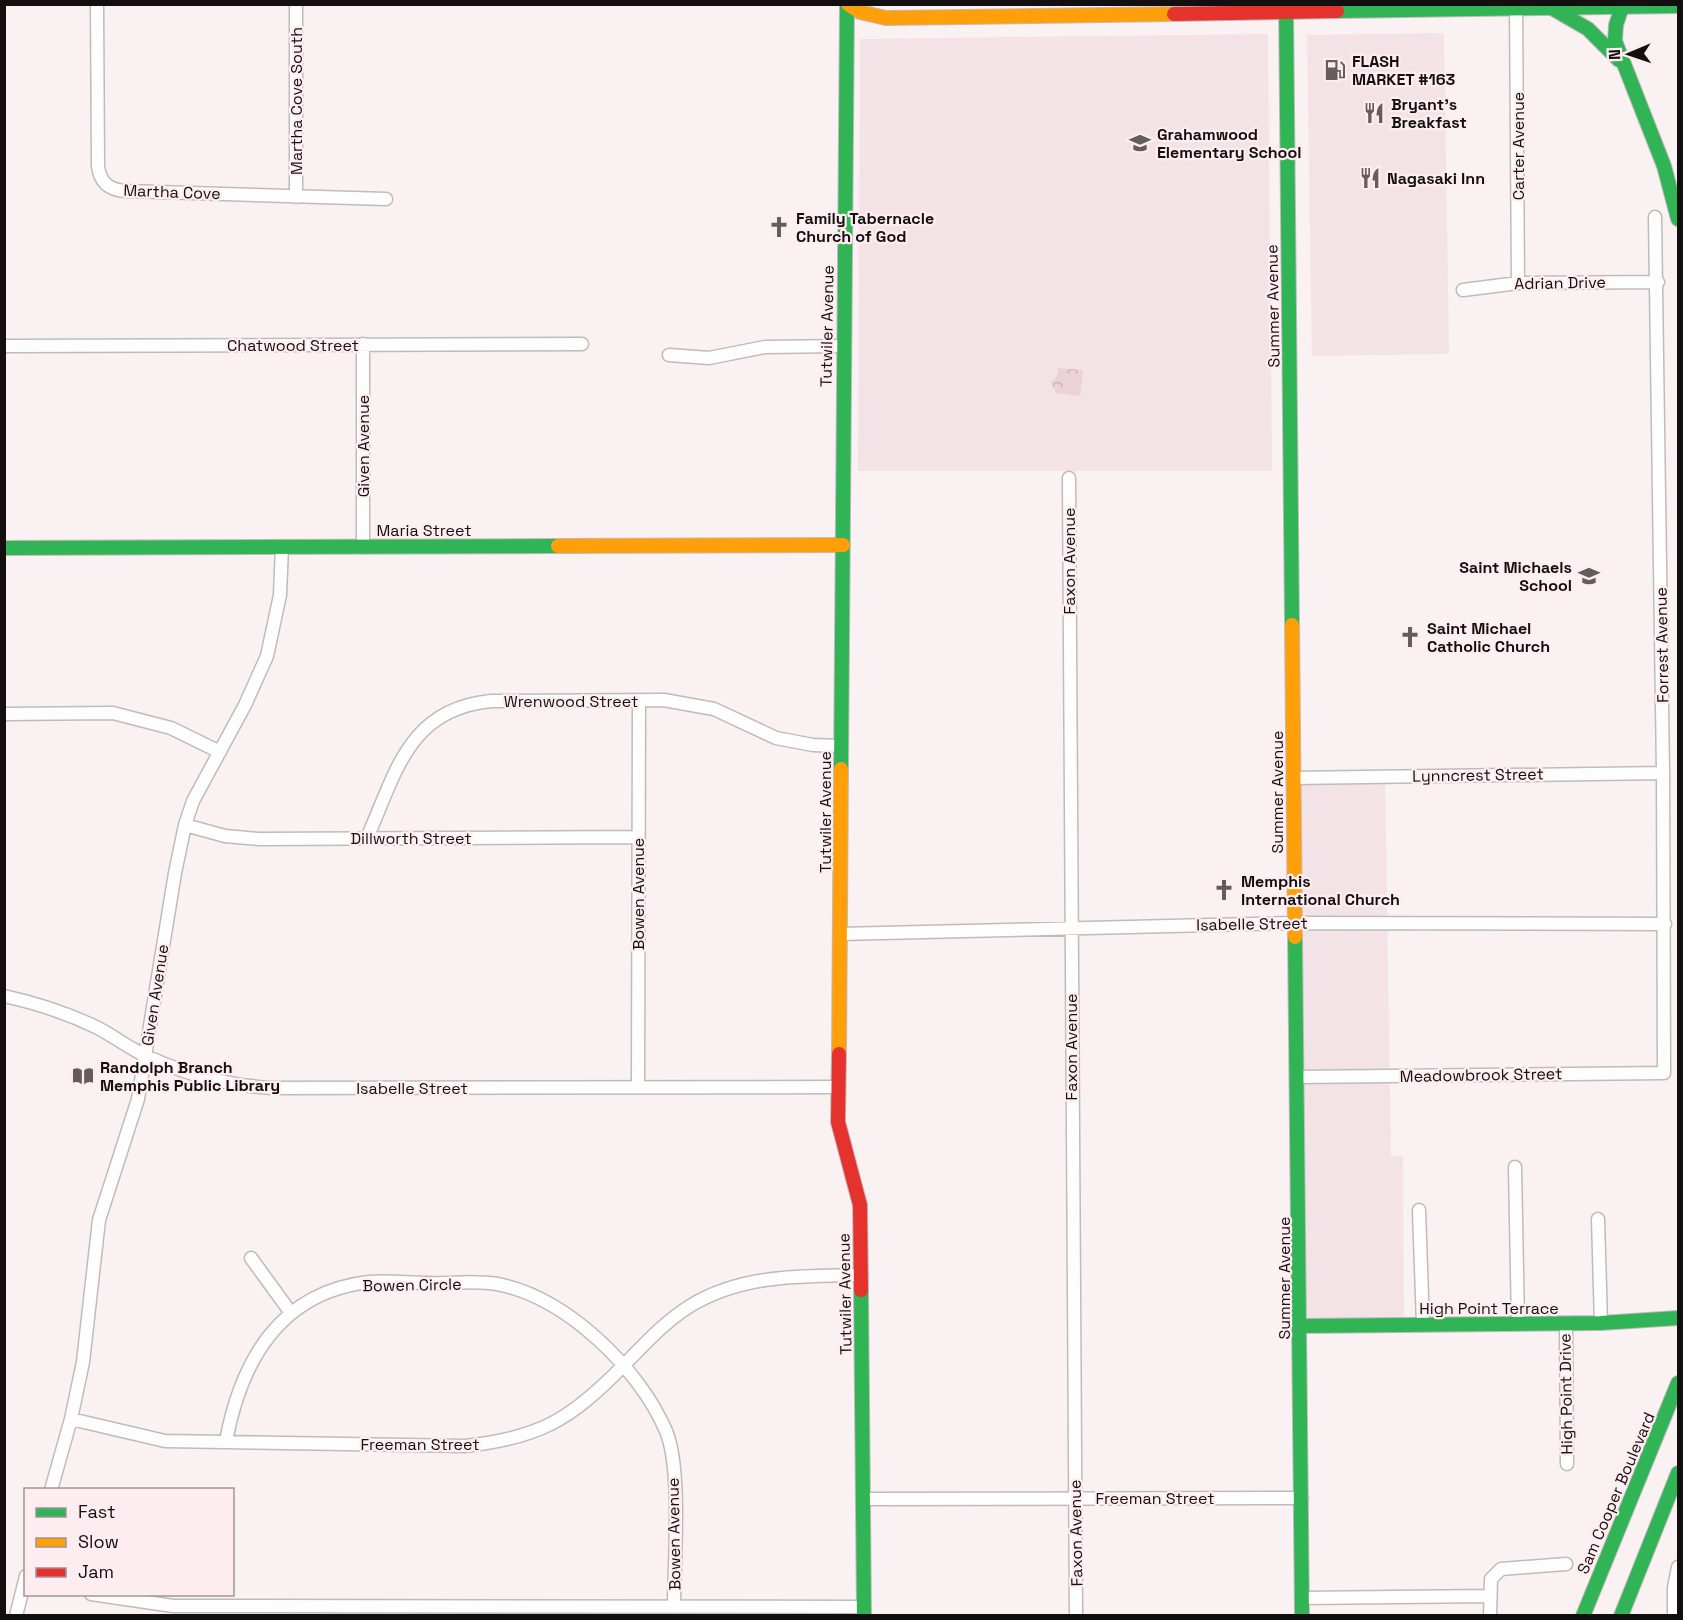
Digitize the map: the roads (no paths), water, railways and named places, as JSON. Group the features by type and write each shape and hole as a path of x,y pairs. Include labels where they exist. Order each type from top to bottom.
{"main road":[{"path":"847,4 860,12 886,18 1064,10 1678,6"},
{"name":"Tutwiler Avenue","path":"847,4 838,1122 841,1143 859,1192 865,1499 863,1611"},
{"path":"1554,6 1579,21 1604,42 1625,68"},
{"path":"1624,6 1616,24 1615,41 1664,166 1678,219"},
{"name":"Summer Avenue","path":"1286,9 1302,1616"},
{"name":"Maria Street","path":"4,548 843,545"},
{"name":"High Point Terrace","path":"1300,1326 1566,1324 1672,1319"},
{"name":"Sam Cooper Boulevard","path":"1583,1616 1678,1383"},
{"path":"1621,1616 1678,1473"}],"street":[{"name":"Martha Cove","path":"96,4 98,166 104,183 112,189 386,199"},
{"name":"Martha Cove South","path":"296,4 296,197"},
{"name":"Carter Avenue","path":"1517,7 1518,283"},
{"name":"Forrest Avenue","path":"1655,217 1658,282 1664,773 1664,1073"},
{"name":"Adrian Drive","path":"1463,290 1518,283 1658,282"},
{"name":"Given Avenue","path":"363,344 363,547"},
{"name":"Chatwood Street","path":"4,346 582,344"},
{"path":"669,356 709,358 765,347 843,346"},
{"name":"Faxon Avenue","path":"1069,478 1076,1616"},
{"name":"Given Avenue","path":"52,1488 71,1419 83,1362 99,1220 138,1099 174,873 185,825 193,801 267,656 280,595 282,547"},
{"name":"Wrenwood Street","path":"367,838 398,768 414,740 426,726 446,712 465,705 490,701 688,702 736,717 776,738 813,745 842,746"},
{"name":"Bowen Avenue","path":"638,1087 639,701"},
{"path":"4,714 113,713 171,728 220,752"},
{"name":"Lynncrest Street","path":"1293,778 1664,773"},
{"name":"Dillworth Street","path":"185,825 242,838 638,837"},
{"name":"Isabelle Street","path":"840,934 1295,923 1665,924"},
{"name":"Isabelle Street","path":"4,996 45,1006 70,1016 145,1056 208,1080 231,1085 272,1088 838,1087"},
{"name":"Meadowbrook Street","path":"1298,1077 1664,1073"},
{"path":"1515,1167 1518,1323"},
{"path":"1419,1210 1423,1325"},
{"path":"1598,1220 1601,1323"},
{"path":"251,1258 291,1312"},
{"name":"Freeman Street","path":"71,1419 165,1441 465,1446 508,1441 550,1426 587,1401 658,1328 691,1305 738,1284 787,1276 861,1275"},
{"name":"Bowen Circle","path":"226,1441 233,1403 248,1368 267,1336 291,1312 330,1291 369,1282 496,1284 554,1304 584,1325 622,1367"},
{"name":"High Point Drive","path":"1566,1324 1567,1464"},
{"name":"Bowen Avenue","path":"622,1367 649,1397 667,1433 674,1478 674,1607"},
{"name":"Freeman Street","path":"865,1499 1302,1498"},
{"path":"1490,1616 1491,1579 1501,1569 1566,1564"},
{"path":"1674,1616 1674,1588 1678,1567"},
{"path":"16,1616 24,1582"},
{"path":"102,1596 152,1605 227,1611 651,1612 674,1607 863,1611"},
{"path":"1302,1598 1489,1596"}],"place":[{"name":"FLASH MARKET #163","path":"1335,70"},
{"name":"Bryant's Breakfast","path":"1374,113"},
{"name":"Grahamwood Elementary School","path":"1140,143"},
{"name":"Nagasaki Inn","path":"1370,178"},
{"name":"Family Tabernacle Church of God","path":"779,227"},
{"name":"Saint Michaels School","path":"1589,576"},
{"name":"Saint Michael Catholic Church","path":"1410,637"},
{"name":"Memphis International Church","path":"1224,890"},
{"name":"Randolph Branch Memphis Public Library","path":"83,1076"}]}
